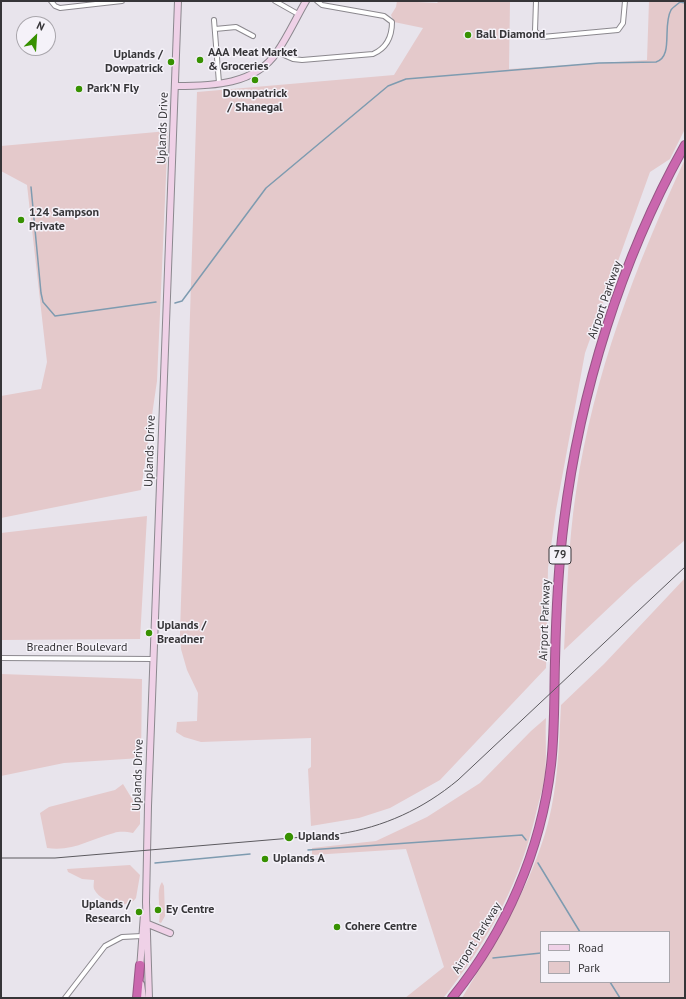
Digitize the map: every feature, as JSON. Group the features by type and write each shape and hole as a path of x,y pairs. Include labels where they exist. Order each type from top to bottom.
{"highway":[{"name":"Airport Parkway","path":"452,998 485,951 508,912 524,873 541,821 547,793 553,740 557,597 561,549 578,437 600,350 621,288 650,216 685,145"},
{"path":"137,998 140,965"}],"main road":[{"name":"Uplands Drive","path":"143,998 140,965 146,902 153,659 176,86 178,1"},
{"path":"176,86 238,81 250,77 263,68 277,52 306,1"},
{"name":"Uplands Drive","path":"146,902 148,924 147,982 149,998"},
{"path":"148,924 170,933"}],"street":[{"path":"51,1 60,8 122,1"},
{"path":"274,1 298,14"},
{"path":"277,52 293,59 302,60 373,54 381,50 391,36 392,22 384,16 322,5 317,1"},
{"path":"536,1 535,31 542,37 618,30 623,23 625,1"},
{"path":"214,20 219,83"},
{"path":"215,29 236,27 252,36"},
{"name":"Breadner Boulevard","path":"1,658 153,659"},
{"path":"65,998 105,946 122,937 142,936"}],"green space":[{"path":"397,1 437,3 439,1 510,1 509,69 647,60 649,1 685,1 685,129 670,159 650,172 585,353 556,510 548,568 546,668 440,780 390,808 359,818 311,826 308,769 311,767 311,738 201,742 184,737 176,732 177,722 197,721 198,693 187,670 181,649 180,633 197,92 394,75 423,28 394,22 391,15 396,7"},
{"path":"168,131 157,381 141,490 1,518 1,396 41,389 47,362 27,185 1,171 1,146"},
{"path":"685,159 685,540 634,584 564,650 573,512 593,406 618,322 633,280"},
{"path":"147,516 140,639 1,640 1,533"},
{"path":"685,578 685,998 462,998 511,914 541,847 554,794 558,764 561,705 604,664"},
{"path":"1,674 142,679 141,758 64,763 1,776"},
{"path":"546,718 546,766 543,786 522,860 513,885 502,908 476,952 443,998 405,998 444,967 406,849 312,855 312,848 376,841 427,817 480,783 531,731"},
{"path":"123,784 134,802 140,808 140,824 133,833 116,832 73,847 56,849 47,848 40,813 49,807 115,790"},
{"path":"130,865 140,875 136,898 132,902 126,904 114,903 102,898 94,889 94,880 82,879 68,872 67,869"},
{"path":"162,882 164,886 165,916 161,923 159,922 159,891"}],"waterway":[{"path":"175,303 182,301 266,188 388,86 406,79 599,63 656,62 665,54 667,24 671,10 680,2 685,3"},
{"path":"31,187 41,293 43,302 55,316 156,302"},
{"path":"308,850 522,835 526,840"},
{"path":"155,863 250,854"},
{"path":"538,863 579,931"},
{"path":"493,958 540,953"},
{"path":"611,983 620,998"}],"tram line":[{"path":"1,858 55,858 339,834 372,827 402,815 431,800 458,780 685,567"}],"place":[{"name":"Ball Diamond","path":"468,35"},
{"name":"AAA Meat Market & Groceries","path":"200,60"},
{"name":"Uplands / Dowpatrick","path":"171,62"},
{"name":"Downpatrick / Shanegal","path":"255,80"},
{"name":"Park'N Fly","path":"79,89"},
{"name":"124 Sampson Private","path":"21,220"},
{"name":"Uplands / Breadner","path":"149,633"},
{"name":"Uplands","path":"289,837"},
{"name":"Uplands A","path":"265,859"},
{"name":"Ey Centre","path":"158,910"},
{"name":"Uplands / Research","path":"139,912"},
{"name":"Cohere Centre","path":"337,927"}]}
